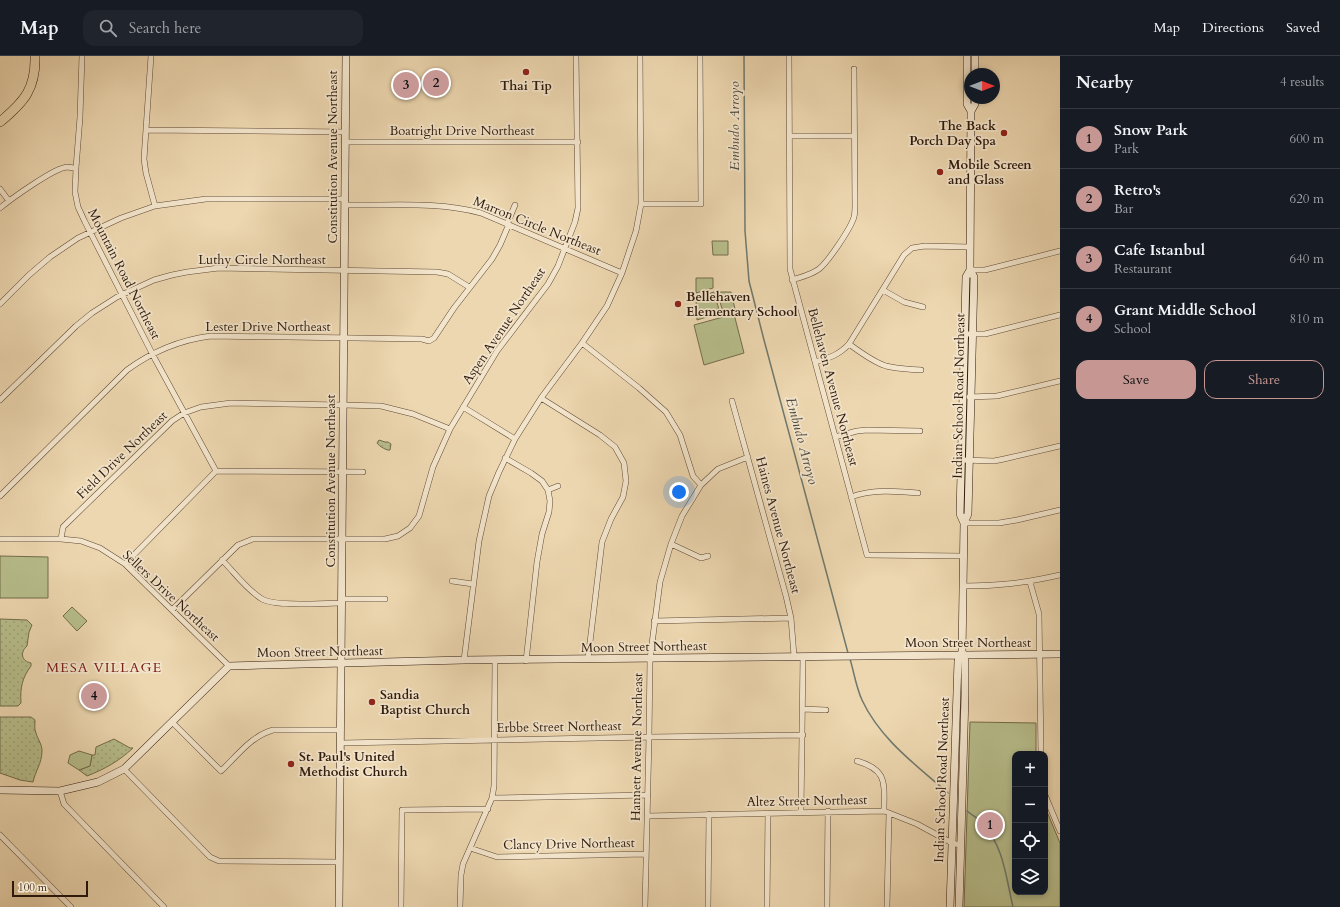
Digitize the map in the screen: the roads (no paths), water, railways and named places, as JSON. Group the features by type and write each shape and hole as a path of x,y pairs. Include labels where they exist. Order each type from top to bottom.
{"highway":[{"path":"0,122 14,111 26,98 33,82 35,56"}],"street":[{"name":"Mountain Road Northeast","path":"82,56 75,192 78,207 152,354 216,471"},
{"path":"151,56 144,159 146,173 155,206"},
{"name":"Constitution Avenue Northeast","path":"339,907 346,56"},
{"name":"Aspen Avenue Northeast","path":"172,610 238,545 253,539 385,539 398,536 410,528 419,516 434,466 450,429 501,346 548,284 565,249 575,222 578,208 576,56"},
{"path":"464,660 478,541 489,496 505,458 540,398 582,343 607,306 622,273 636,231 641,204 640,56"},
{"path":"641,204 702,204 700,56"},
{"name":"Bellehaven Avenue Northeast","path":"789,56 790,260 792,280 867,554 963,556"},
{"name":"Indian School Road Northeast","path":"968,56 967,104 971,111"},
{"path":"975,56 975,68"},
{"path":"792,280 818,270 824,264 837,246 854,217 854,69"},
{"name":"Indian School Road Northeast","path":"966,460 963,397 964,334 966,277 970,270 971,111 975,104"},
{"path":"147,130 346,132"},
{"path":"789,136 854,136"},
{"name":"Boatright Drive Northeast","path":"346,142 578,142"},
{"path":"0,208 30,186 57,171 66,167 76,168"},
{"path":"0,189 9,201"},
{"name":"Marron Circle Northeast","path":"0,304 29,275 50,257 78,238 121,218 155,206 206,199 443,205 466,208 482,212 622,273"},
{"name":"Lester Drive Northeast","path":"0,496 127,370 152,354 186,340 211,336 344,337 422,339 429,341 434,338 469,287 492,259 500,245 515,205"},
{"path":"815,362 833,357 849,344 904,255 912,248 925,246 970,247"},
{"path":"970,270 985,270 1060,251"},
{"name":"Luthy Circle Northeast","path":"0,400 92,312 122,294 154,280 172,275 219,268 437,272 448,274 469,287"},
{"name":"Indian School Road Northeast","path":"958,907 965,695 965,662 962,654 964,523 960,514 971,397 974,277 970,270"},
{"path":"883,290 904,302 923,307"},
{"path":"964,334 985,334 1060,315"},
{"path":"582,343 639,388 666,412 680,435 693,476 701,485"},
{"path":"849,344 870,359 885,366 898,369 921,370"},
{"path":"963,397 997,396 1060,381"},
{"path":"540,398 600,435 615,447 624,463 626,481 623,497 611,519 602,542 588,660"},
{"name":"Haines Avenue Northeast","path":"732,401 786,596 791,618 794,656"},
{"name":"Field Drive Northeast","path":"61,539 64,527 161,431 184,413 200,407 218,404 381,406 413,414 450,429"},
{"path":"463,407 515,439"},
{"path":"835,437 867,430 920,431"},
{"path":"966,460 994,461 1060,446"},
{"name":"Hannett Avenue Northeast","path":"645,907 650,659 660,582 671,544 682,516 701,485 718,469 748,457"},
{"path":"505,458 532,473 542,481 548,490 550,501 549,512 542,534 537,562 526,660"},
{"path":"125,564 216,471 363,472"},
{"path":"548,490 558,486"},
{"path":"851,497 862,493 874,492 918,493"},
{"path":"964,523 999,523 1060,510"},
{"name":"Sellers Drive Northeast","path":"0,539 61,539 81,542 100,548 125,564 229,666"},
{"path":"671,544 701,558 708,556"},
{"path":"222,560 251,590 263,599 274,603 385,599"},
{"path":"963,586 999,586 1030,582 1060,574"},
{"path":"452,581 473,584"},
{"path":"1030,582 1040,614 1041,751"},
{"path":"654,621 791,618"},
{"name":"Indian School Road Northeast","path":"950,907 958,661 962,654"},
{"name":"Moon Street Northeast","path":"229,666 464,660 495,661 794,656 1060,654"},
{"path":"801,812 803,656"},
{"path":"460,907 461,874 463,864 488,809 494,786 495,661"},
{"path":"0,790 70,790 98,782 124,769 229,666"},
{"path":"803,709 826,710"},
{"path":"172,722 221,771 256,737 264,732 273,730 341,730"},
{"name":"Erbbe Street Northeast","path":"341,743 649,736 803,735"},
{"path":"857,761 868,764 881,774 884,782 884,811"},
{"path":"124,769 214,860 340,862"},
{"path":"60,791 64,804 161,906"},
{"path":"492,798 648,795"},
{"path":"1048,802 1060,831"},
{"path":"401,907 402,810 488,809"},
{"name":"Altez Street Northeast","path":"647,816 884,811 917,824 952,843 960,845"},
{"path":"827,907 828,812"},
{"path":"767,907 768,813"},
{"path":"887,907 889,813"},
{"path":"708,907 709,814"},
{"path":"0,835 71,907"},
{"name":"Clancy Drive Northeast","path":"470,848 497,857 646,854"}],"waterway":[{"name":"Embudo Arroyo","path":"744,56 745,231 749,281 848,653"},
{"name":"Embudo Arroyo","path":"850,659 862,700 879,727 911,762 948,793"},
{"name":"Embudo Arroyo","path":"967,811 977,818 989,832 1000,852 1013,907"}],"place":[{"name":"Thai Tip","path":"526,72"},
{"name":"Retro's","path":"436,83"},
{"name":"Cafe Istanbul","path":"406,85"},
{"name":"The Back Porch Day Spa","path":"1004,133"},
{"name":"Mobile Screen and Glass","path":"940,172"},
{"name":"Bellehaven Elementary School","path":"678,304"},
{"name":"Grant Middle School","path":"94,696"},
{"name":"Sandia Baptist Church","path":"372,702"},
{"name":"St. Paul's United Methodist Church","path":"291,764"},
{"name":"Snow Park","path":"990,825"}],"district":[{"name":"MESA VILLAGE","path":"104,667"}]}
